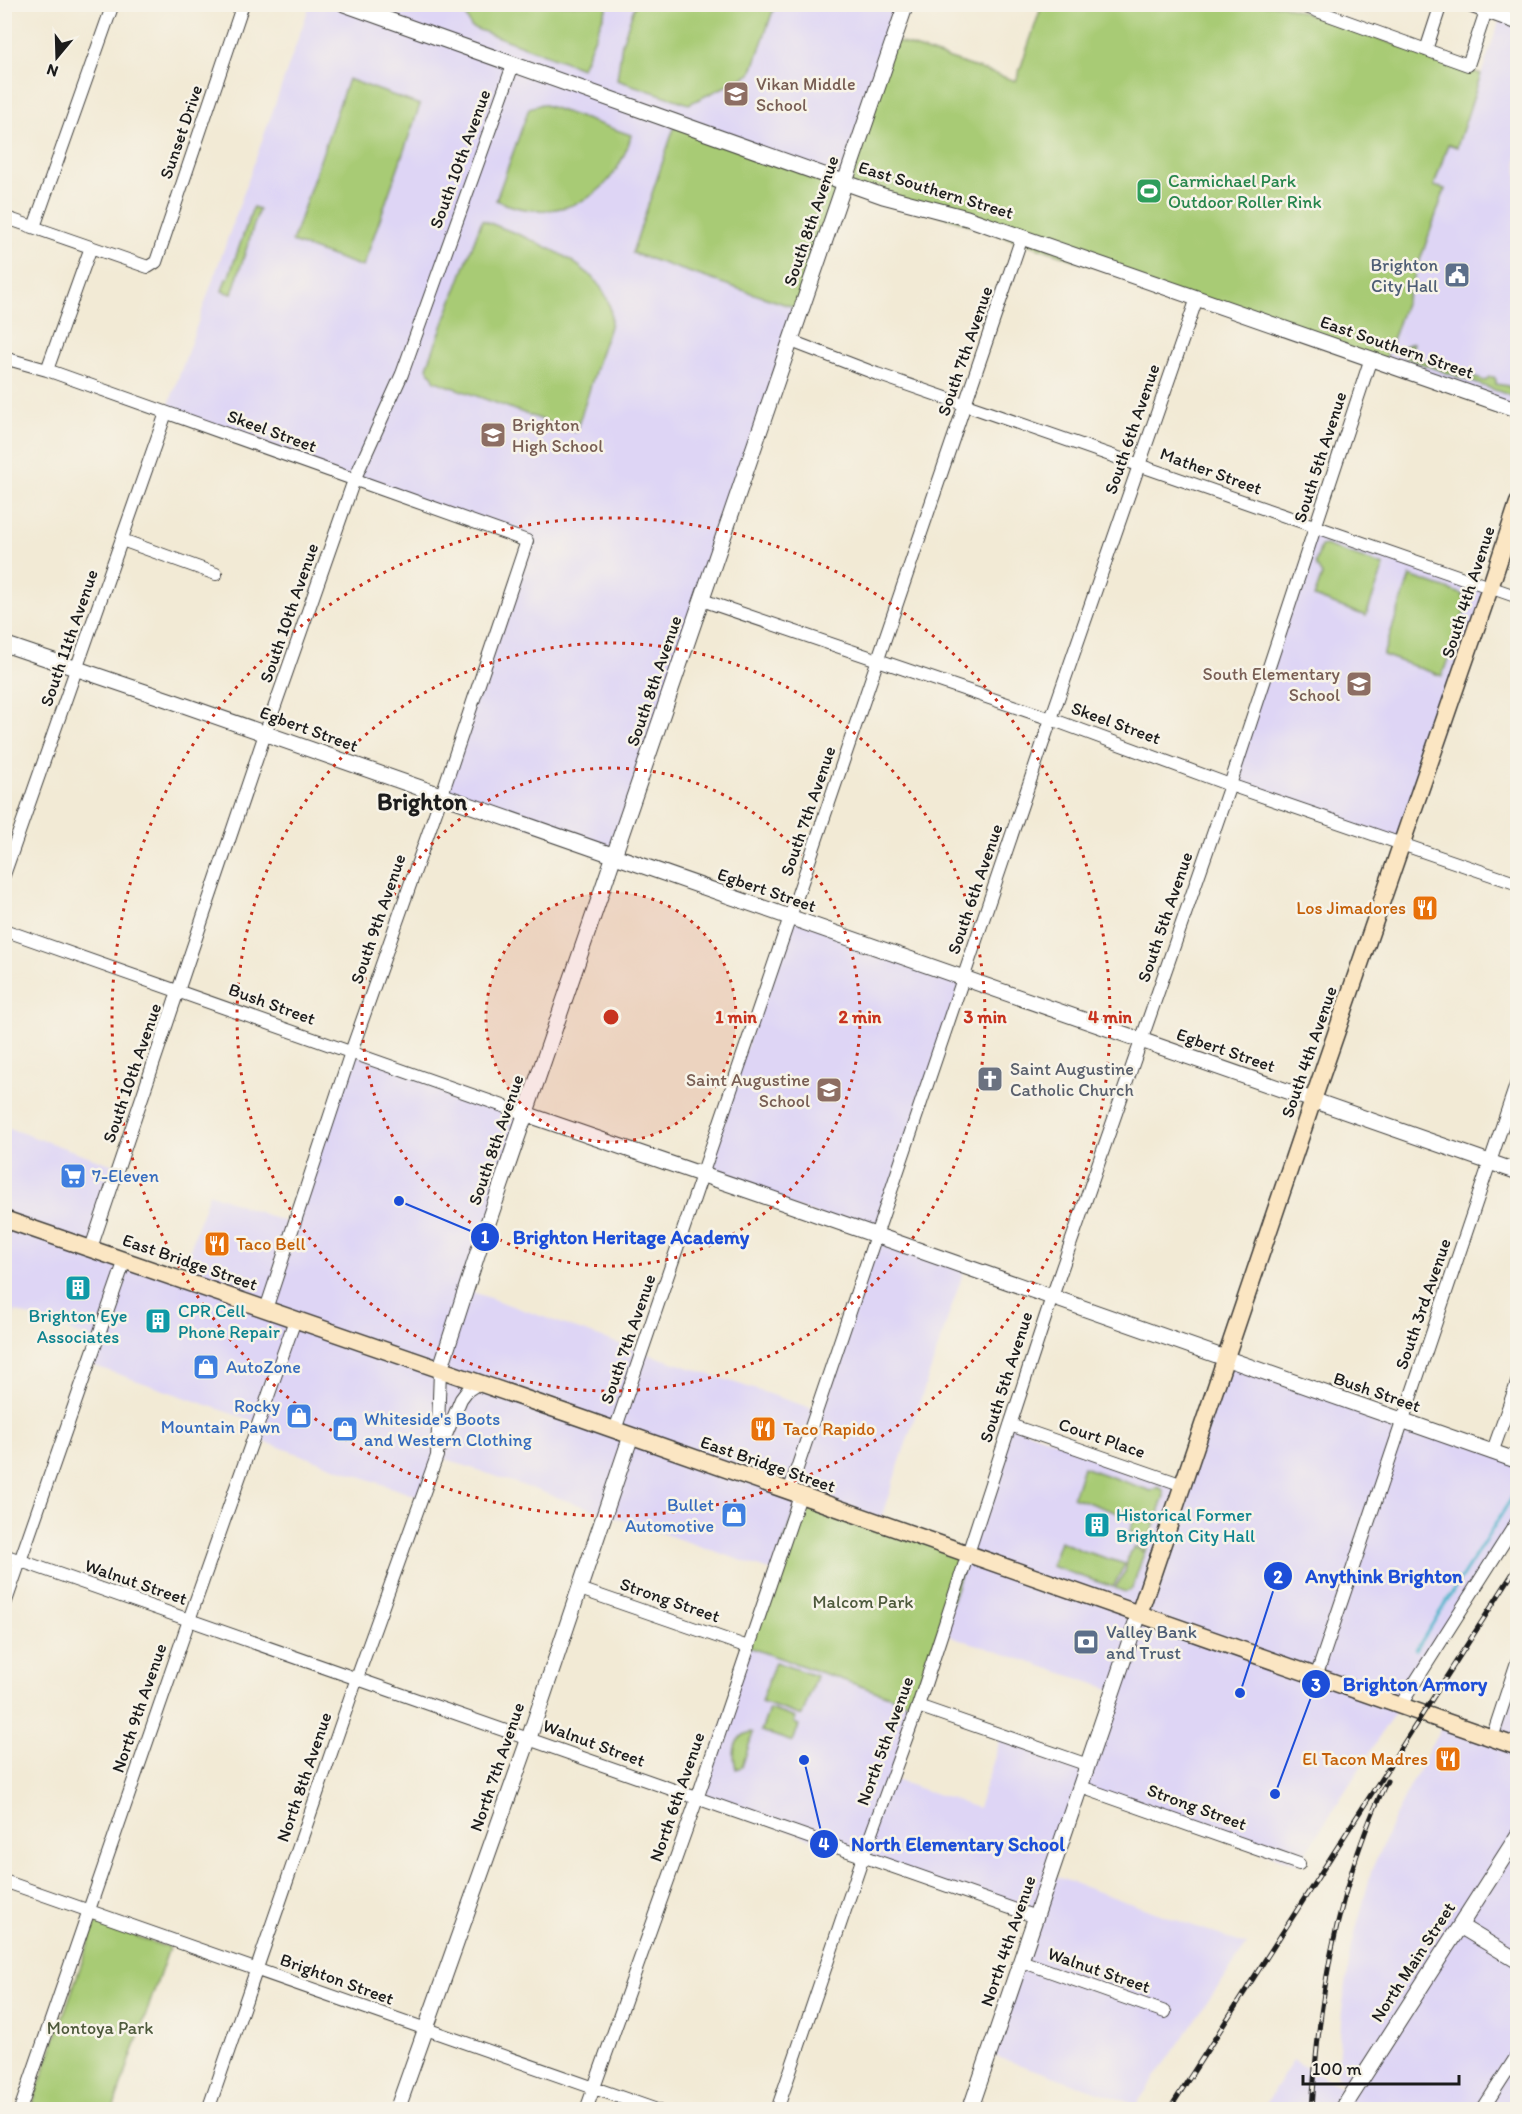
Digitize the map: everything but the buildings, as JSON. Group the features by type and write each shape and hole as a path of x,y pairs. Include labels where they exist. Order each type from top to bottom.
{"main road":[{"name":"South 4th Avenue","path":"1139,1614 1518,503"},
{"name":"East Bridge Street","path":"4,1219 615,1430 1518,1747"}],"street":[{"path":"34,227 113,4"},
{"name":"Sunset Drive","path":"91,247 148,267 156,262 243,4"},
{"name":"East Southern Street","path":"344,4 897,201 967,218 1518,410"},
{"name":"South 8th Avenue","path":"440,1370 906,4"},
{"path":"1426,50 1441,4"},
{"path":"1468,4 1489,9 1518,22"},
{"path":"1301,7 1468,64 1489,9"},
{"name":"South 10th Avenue","path":"91,1248 265,734 354,480 402,374 513,65"},
{"path":"4,217 91,247 47,370"},
{"name":"South 7th Avenue","path":"615,1430 1022,237"},
{"name":"South 6th Avenue","path":"794,1494 964,977 1138,464 1197,298"},
{"name":"Mather Street","path":"791,341 965,405 1518,597"},
{"name":"Skeel Street","path":"4,358 47,370 527,542"},
{"name":"South 5th Avenue","path":"968,1555 1052,1297 1230,785 1371,358"},
{"name":"South 11th Avenue","path":"4,875 166,413"},
{"path":"122,540 216,574"},
{"name":"South 9th Avenue","path":"266,1309 351,1052 527,542"},
{"name":"Skeel Street","path":"702,600 1051,719 1230,785 1518,884"},
{"name":"Egbert Street","path":"4,645 964,977 1140,1041 1518,1172"},
{"name":"Bush Street","path":"4,930 266,1024 703,1174 1518,1461"},
{"name":"South 3rd Avenue","path":"1317,1677 1518,1079"},
{"path":"4,1607 125,1260"},
{"name":"North 9th Avenue","path":"20,2109 295,1320"},
{"name":"North 8th Avenue","path":"437,1456 440,1370"},
{"path":"1492,1452 1518,1380"},
{"name":"North 8th Avenue","path":"208,2109 357,1678 437,1456 461,1399 467,1390 479,1383"},
{"name":"Court Place","path":"1010,1425 1183,1485"},
{"name":"North 7th Avenue","path":"397,2109 632,1436"},
{"name":"North 6th Avenue","path":"586,2109 697,1799 748,1647 794,1494"},
{"path":"1400,1706 1518,1520"},
{"name":"Walnut Street","path":"4,1555 1036,1917"},
{"name":"North 5th Avenue","path":"777,2109 862,1857 918,1706 968,1555"},
{"name":"Strong Street","path":"580,1589 748,1647"},
{"name":"North 4th Avenue","path":"970,2109 1139,1614"},
{"path":"1492,1738 1518,1659"},
{"path":"918,1706 1088,1765"},
{"name":"Strong Street","path":"1081,1787 1299,1864"},
{"name":"North Main Street","path":"1342,2109 1518,1835"},
{"name":"Brighton Street","path":"4,1881 657,2109"},
{"path":"1460,1926 1518,1961"},
{"name":"Walnut Street","path":"1021,1961 1165,2012"},
{"path":"1482,2109 1518,2054"}],"shaded area":[{"name":"Brighton High School","path":"310,5 906,5 615,856 441,797 527,541 166,413"},
{"path":"1501,16 1517,22 1517,410 1384,363 1445,190 1434,186 1448,144 1457,146"},
{"name":"South Elementary School","path":"1314,527 1489,587 1401,844 1228,784"},
{"name":"Saint Augustine School","path":"790,918 964,977 877,1236 703,1174"},
{"path":"351,1052 526,1114 467,1290 642,1352 817,1410 877,1236 965,1267 879,1524 775,1572 437,1456 421,1498 254,1438 259,1423 89,1364 97,1341 15,1311 13,1317 5,1314 5,1127 119,1167 91,1248 180,1280 209,1193 293,1225"},
{"path":"1225,1359 1517,1461 1517,1520 1299,1864 1081,1788 1051,1875 1247,1945 1136,2105 989,2054 1036,1918 697,1799 748,1647 918,1706 892,1779 978,1808 1002,1735 1088,1765 1113,1690 942,1633 1010,1425 1183,1485"},
{"path":"1517,1659 1517,2109 1262,2110 1293,2060 1350,2092 1337,2076 1342,2010 1352,1945 1372,1869 1394,1818 1444,1721 1492,1738"}],"green space":[{"path":"635,4 775,5 751,74 689,104 617,80 622,43"},
{"path":"461,5 608,5 582,68 471,27"},
{"path":"1042,5 1282,5 1481,74 1457,147 1448,144 1434,186 1445,189 1384,363 845,183 802,310 632,253 676,122 845,182 893,40 1016,81"},
{"path":"348,79 420,105 363,267 292,242"},
{"path":"542,104 631,135 619,165 596,192 565,207 531,210 496,200 529,108"},
{"path":"253,207 259,209 232,294 222,291 228,279"},
{"path":"482,220 519,234 561,255 580,267 596,282 607,298 611,317 610,325 576,432 435,381 427,367"},
{"path":"1414,343 1410,356 1485,381 1489,377 1494,377 1496,384 1517,390 1517,398 1405,358 1403,346"},
{"path":"1325,545 1384,566 1366,616 1314,597 1322,575 1315,564 1321,546"},
{"path":"1410,576 1462,594 1467,605 1442,676 1383,655"},
{"path":"1083,1467 1151,1491 1158,1487 1163,1490 1164,1496 1145,1552 1139,1547 1142,1537 1130,1531 1134,1519 1073,1497"},
{"name":"Malcom Park","path":"800,1496 967,1555 918,1706 748,1647"},
{"path":"1060,1541 1125,1564 1113,1587 1051,1566"},
{"path":"1135,1547 1144,1553 1132,1589 1125,1592 1115,1588 1125,1572 1129,1553"},
{"path":"775,1662 816,1676 802,1716 761,1702"},
{"path":"769,1709 796,1718 794,1723 799,1725 793,1742 761,1731"},
{"path":"753,1733 742,1767 736,1769 735,1746 740,1738"},
{"name":"Montoya Park","path":"96,1922 169,1948 113,2109 31,2108"}],"waterway":[{"path":"1416,1650 1518,1488"}],"railway":[{"path":"1169,2110 1518,1565"},
{"path":"1312,2110 1317,2047 1330,1957 1344,1897 1357,1856 1387,1781"}],"place":[{"name":"Vikan Middle School","path":"736,94"},
{"name":"Carmichael Park Outdoor Roller Rink","path":"1149,191"},
{"name":"Brighton City Hall","path":"1457,275"},
{"name":"Brighton High School","path":"493,435"},
{"name":"South Elementary School","path":"1359,684"},
{"name":"Los Jimadores","path":"1425,908"},
{"name":"Saint Augustine Catholic Church","path":"990,1079"},
{"name":"Saint Augustine School","path":"829,1090"},
{"name":"7-Eleven","path":"73,1176"},
{"name":"Brighton Heritage Academy","path":"399,1201"},
{"name":"Taco Bell","path":"217,1244"},
{"name":"Brighton Eye Associates","path":"78,1288"},
{"name":"CPR Cell Phone Repair","path":"158,1321"},
{"name":"AutoZone","path":"206,1367"},
{"name":"Rocky Mountain Pawn","path":"299,1416"},
{"name":"Whiteside's Boots and Western Clothing","path":"345,1429"},
{"name":"Taco Rapido","path":"763,1429"},
{"name":"Bullet Automotive","path":"734,1515"},
{"name":"Historical Former Brighton City Hall","path":"1097,1525"},
{"name":"Valley Bank and Trust","path":"1086,1642"},
{"name":"Anythink Brighton","path":"1240,1693"},
{"name":"El Tacon Madres","path":"1448,1759"},
{"name":"North Elementary School","path":"804,1760"},
{"name":"Brighton Armory","path":"1275,1794"}],"district":[{"name":"Brighton","path":"422,802"}]}
